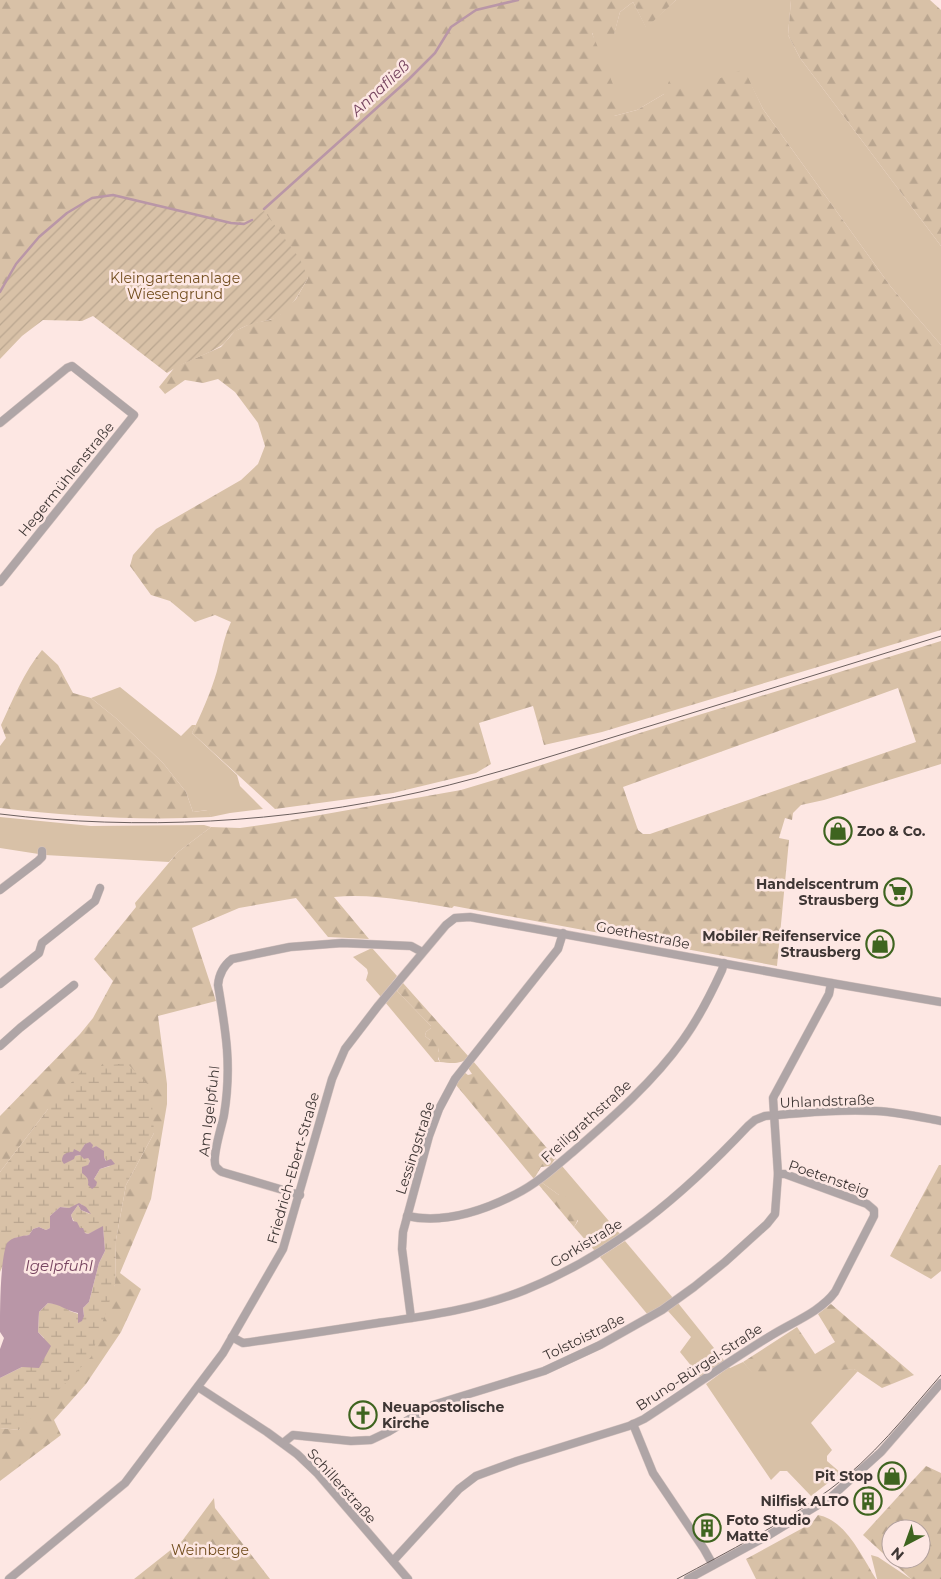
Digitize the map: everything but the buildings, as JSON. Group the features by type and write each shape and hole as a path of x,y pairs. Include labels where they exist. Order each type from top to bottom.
{"street":[{"name":"Hegermühlenstraße","path":"0,423 72,366 134,416 0,582"},
{"path":"0,890 38,861 42,857 42,851"},
{"path":"0,984 40,953 42,943 95,901 100,888"},
{"name":"Goethestraße","path":"458,918 470,918 562,933 941,1002"},
{"name":"Friedrich-Ebert-Straße","path":"9,1579 125,1483 198,1387 232,1337 283,1249 326,1099 340,1059 351,1039 422,952 446,925 458,918"},
{"name":"Lessingstraße","path":"411,1318 402,1250 403,1232 429,1136 446,1096 459,1074 558,949 562,933"},
{"name":"Am Igelpfuhl","path":"300,1195 222,1172 216,1167 214,1158 222,1125 228,1083 228,1048 218,976 232,959 290,947 353,943 411,946 422,952"},
{"name":"Freiligrathstraße","path":"407,1216 427,1219 449,1218 479,1210 518,1193 548,1173 605,1124 673,1053 702,1012 724,963"},
{"path":"773,1115 773,1098 776,1090 829,994 831,983"},
{"path":"0,1046 74,985"},
{"name":"Uhlandstraße","path":"773,1115 832,1110 878,1111 941,1121"},
{"name":"Tolstoistraße","path":"283,1444 293,1436 351,1441 370,1440 388,1432 428,1407 544,1370 608,1341 662,1310 694,1287 767,1224 775,1214 778,1174 773,1115"},
{"name":"Gorkistraße","path":"232,1337 243,1343 411,1318 495,1300 525,1290 577,1265 656,1213 693,1181 755,1120 773,1115"},
{"name":"Poetensteig","path":"778,1174 785,1174 872,1207"},
{"name":"Bruno-Bürgel-Straße","path":"393,1561 458,1489 476,1476 517,1460 644,1419 772,1335 821,1307 829,1299 874,1216 872,1207"},
{"path":"688,1579 769,1535 831,1497 885,1448 941,1383"},
{"name":"Schillerstraße","path":"198,1387 283,1444 317,1473 408,1579"},
{"path":"633,1424 653,1473 713,1565"}],"green space":[{"path":"0,0 676,0 646,28 633,2 620,12 614,35 592,33 619,99 614,116 637,110 664,94 671,76 692,89 744,69 763,109 891,287 941,345 941,630 602,732 544,745 533,706 479,723 491,764 476,773 393,793 275,809 192,733 212,687 231,622 215,615 195,622 170,601 151,595 130,566 133,555 156,529 241,480 258,464 265,446 258,423 235,392 218,379 203,383 185,380 165,394 159,387 175,367 221,347 235,331 252,323 270,320 281,314 296,299 308,278 248,221 231,223 113,195 92,198 67,213 39,237 16,264 0,292"},
{"path":"676,0 791,0 788,35 800,58 941,246 941,345 891,287 763,109 752,87 692,89 664,94 637,110 614,116 592,32 614,34 620,12 633,2 646,27"},
{"path":"791,0 930,0 941,10 941,246 800,58 788,35"},
{"name":"Kleingartenanlage Wiesengrund","path":"113,195 231,223 248,221 264,211 300,259 308,278 292,304 282,314 240,329 221,346 167,373 93,316 82,321 43,320 22,336 0,359 0,292 16,264 39,237 67,213 92,198"},
{"path":"941,641 941,764 824,800 801,805 793,813 792,820 785,818 779,838 789,840 777,966 454,906 452,908 364,896 334,897 369,939 328,937 296,898 239,908 192,928 216,1001 158,1016 167,1084 167,1104 151,1199 120,1273 141,1289 121,1332 86,1384 54,1420 61,1435 0,1481 0,1428 19,1430 115,1285 116,1240 126,1185 154,1133 48,1109 0,1172 0,1116 80,1034 93,1018 113,981 94,959 136,907 135,903 178,852 211,827 240,828 275,823 461,790","holes":["898,688 916,742 650,834 643,834 638,830 623,787"]},
{"path":"42,650 58,665 73,693 91,698 117,719 163,763 186,792 193,812 208,810 211,817 105,817 0,808 0,746 6,738 1,725 24,677"},
{"path":"120,687 181,736 192,725 196,725 192,733 237,775 240,786 263,809 211,817 207,810 193,812 186,792 163,763 117,719 91,698"},
{"path":"0,817 91,826 204,825 211,827 178,852 169,862 45,855 0,848"},
{"path":"372,948 397,976 381,997 366,980 367,969 353,957"},
{"path":"402,982 397,991 431,1026 425,1036 431,1041 429,1044 439,1047 438,1059 440,1062 435,1062 385,1002"},
{"path":"403,983 469,1057 466,1060 452,1063 440,1062 437,1054 439,1047 432,1053 427,1048 430,1040 425,1036 431,1026 397,991"},
{"path":"473,1061 557,1160 555,1159 550,1166 541,1167 534,1179 456,1085 464,1072 468,1075 472,1074 468,1068"},
{"path":"127,1063 151,1088 154,1133 126,1185 116,1240 115,1285 91,1357 19,1430 0,1428 0,1378 22,1367 44,1338 38,1332 39,1312 48,1303 60,1304 70,1311 84,1316 83,1308 89,1302 99,1263 105,1251 103,1227 88,1234 82,1231 71,1215 78,1205 69,1208 60,1207 50,1216 50,1228 46,1230 39,1227 33,1229 29,1235 15,1238 0,1272 0,1172 48,1109 84,1068","holes":["85,1144 91,1149 96,1146 110,1166 100,1169 94,1179 89,1181 87,1171 90,1161 88,1158 80,1155 75,1156 69,1152 81,1152","81,1204 90,1214 81,1210 78,1205"]},
{"path":"939,1165 941,1165 941,1271 931,1279 890,1256"},
{"path":"562,1166 620,1234 595,1251 574,1227 578,1221 559,1195 541,1182"},
{"path":"541,1182 559,1195 564,1195 574,1206 578,1213 578,1218 574,1227 538,1184"},
{"path":"625,1241 673,1298 648,1315 600,1257"},
{"path":"678,1303 726,1363 701,1378 680,1352 691,1337 668,1311"},
{"path":"831,1304 914,1375 882,1388 854,1369 761,1376 753,1374 743,1362 797,1327 815,1354 835,1342 818,1314"},
{"path":"743,1362 753,1373 854,1369 858,1371 811,1423 832,1450 827,1456 827,1461 841,1473 811,1496 787,1471 780,1471 771,1480 706,1384 729,1367"},
{"path":"926,1466 941,1473 941,1579 911,1579 900,1569 931,1569 931,1519 881,1519 881,1552 863,1535"},
{"name":"Weinberge","path":"214,1498 215,1508 270,1579 134,1579 182,1541"},
{"path":"818,1515 828,1518 845,1532 859,1550 876,1579 756,1579 746,1559 812,1523"},
{"path":"871,1555 881,1559 881,1569 896,1569 911,1579 877,1579"}],"water":[{"path":"90,1142 93,1145 92,1148 96,1146 104,1151 106,1161 111,1159 115,1164 100,1169 94,1179 97,1182 96,1186 92,1189 88,1185 87,1178 82,1173 82,1167 88,1165 90,1161 88,1158 84,1159 80,1155 75,1156 74,1159 64,1164 62,1161 65,1154 73,1152 74,1149 80,1152 85,1144"},
{"name":"Igelpfuhl","path":"79,1203 86,1207 91,1214 81,1210 78,1205 71,1215 73,1221 77,1222 80,1228 83,1228 85,1233 88,1234 103,1226 105,1251 99,1263 89,1302 83,1308 84,1316 82,1321 78,1323 78,1313 48,1303 39,1312 38,1332 51,1346 39,1368 22,1367 0,1378 0,1349 4,1338 0,1332 1,1286 7,1243 14,1238 29,1235 33,1229 39,1227 46,1230 50,1228 50,1216 60,1207 69,1208"}],"waterway":[{"name":"Annafließ","path":"264,209 409,79 435,53 451,27 476,10 518,0"},
{"name":"Annafließ","path":"0,292 16,264 39,237 67,213 92,198 113,195 231,223 244,224 252,220"}],"tram line":[{"path":"0,814 52,819 158,823 264,817 368,803 450,785 508,769 941,636"},
{"path":"677,1579 774,1526 845,1478 875,1450 941,1375"}],"place":[{"name":"Zoo & Co.","path":"838,831"},
{"name":"Handelscentrum Strausberg","path":"898,892"},
{"name":"Mobiler Reifenservice Strausberg","path":"880,944"},
{"name":"Neuapostolische Kirche","path":"363,1415"},
{"name":"Pit Stop","path":"892,1476"},
{"name":"Nilfisk ALTO","path":"868,1501"},
{"name":"Foto Studio Matte","path":"707,1528"}]}
